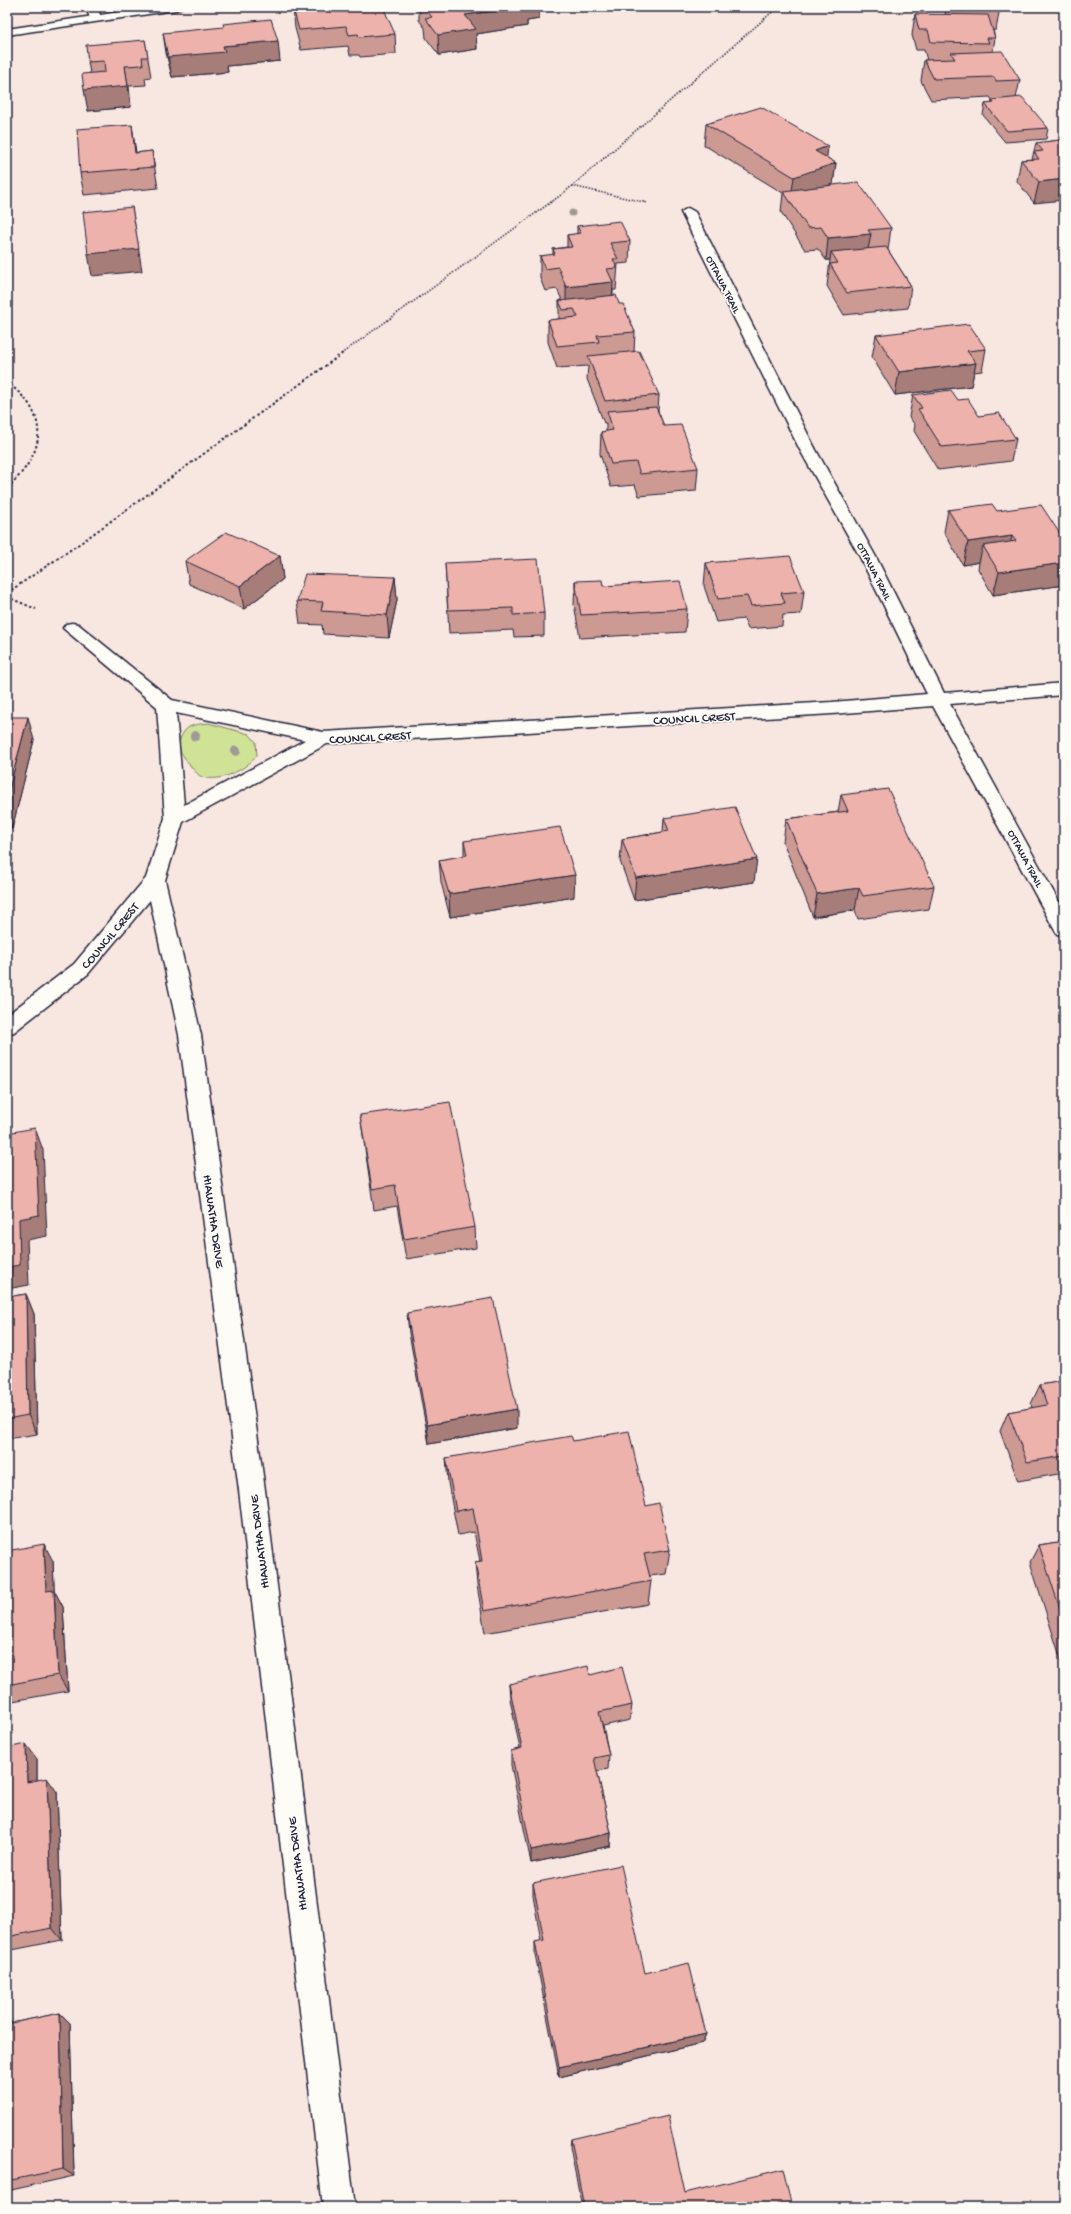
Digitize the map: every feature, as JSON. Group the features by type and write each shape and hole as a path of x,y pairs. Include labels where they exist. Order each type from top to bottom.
{"street":[{"path":"92,7 96,19"},
{"path":"7,32 176,7"},
{"name":"OTTAWA TRAIL","path":"688,212 808,450 868,557 939,700 1064,929"},
{"name":"COUNCIL CREST","path":"72,628 166,705 323,738 832,708 1064,689"},
{"name":"COUNCIL CREST","path":"7,1026 81,969 155,880 175,818 166,705"},
{"name":"COUNCIL CREST","path":"175,818 323,738"},
{"name":"HIAWATHA DRIVE","path":"155,880 192,1050 252,1490 339,2207"}],"path":[{"path":"7,593 82,542 572,186 778,7"},
{"path":"572,186 688,212"},
{"path":"7,381 30,405 40,428 38,452 18,478 7,488"}],"green space":[{"path":"208,723 249,734 256,742 257,756 246,766 232,774 217,778 202,777 199,775 183,755 179,748 179,742 183,733 189,727"}],"building":[{"path":"383,7 395,34 359,37 358,34 349,35 346,26 299,30 293,8"},
{"path":"424,7 521,7 465,15 476,29 438,35 425,18 432,17"},
{"path":"962,7 1000,7 1000,10"},
{"path":"915,14 988,15 995,38 987,38 989,43 931,42 928,30 919,30"},
{"path":"271,19 278,41 223,46 225,52 168,57 163,33 224,27 223,24"},
{"path":"145,40 148,57 142,57 143,65 125,66 128,86 84,90 82,74 105,72 104,61 88,62 86,45"},
{"path":"1002,51 1020,80 996,81 994,77 934,79 924,60 955,59 951,53"},
{"path":"1022,97 1048,128 1007,131 985,104 994,103 992,100"},
{"path":"761,107 828,146 815,151 836,163 794,177 706,124"},
{"path":"132,125 135,153 152,151 154,167 80,173 77,129"},
{"path":"1060,140 1064,145 1064,179 1039,182 1021,160 1039,159 1034,152 1043,151 1036,143"},
{"path":"858,182 891,228 868,230 871,234 828,238 821,227 808,228 783,191"},
{"path":"132,207 139,249 88,254 83,212"},
{"path":"620,221 630,241 610,243 618,259 613,259 617,268 607,269 613,282 566,287 558,267 545,269 540,256 555,254 553,249 572,247 567,235 581,233 577,226"},
{"path":"886,247 911,286 847,293 830,264 838,263 831,252"},
{"path":"616,295 619,304 623,304 635,332 597,335 599,342 557,346 548,320 578,317 574,309 563,310 559,301"},
{"path":"969,324 986,349 967,351 976,363 899,372 876,335"},
{"path":"639,351 659,395 605,401 588,356"},
{"path":"951,390 958,400 968,399 979,416 999,413 1016,439 942,447 918,409 922,408 913,395"},
{"path":"656,407 664,426 681,425 698,468 640,474 636,462 611,464 601,432 613,430 607,411"},
{"path":"992,504 997,511 1041,505 1064,540 1064,563 999,572 983,546 1016,541 1012,536 968,542 948,510"},
{"path":"226,532 280,556 240,586 185,561"},
{"path":"790,556 804,591 781,593 785,603 751,606 747,596 718,599 706,563"},
{"path":"538,559 544,613 513,615 513,608 448,610 445,563"},
{"path":"305,574 395,577 387,615 321,611 323,602 297,601"},
{"path":"602,580 603,586 680,581 687,609 581,615 575,581"},
{"path":"7,717 28,717 7,797"},
{"path":"888,789 934,886 863,896 859,888 817,894 786,819 848,811 841,795"},
{"path":"735,807 757,859 636,878 622,839 669,831 664,818"},
{"path":"560,827 575,875 449,894 439,860 467,855 464,841"},
{"path":"450,1102 475,1227 404,1239 395,1185 372,1189 360,1115"},
{"path":"35,1128 39,1215 19,1219 20,1265 7,1267 7,1133"},
{"path":"26,1294 28,1415 7,1419 7,1297"},
{"path":"493,1298 517,1409 427,1425 407,1313"},
{"path":"1064,1381 1064,1456 1027,1462 1008,1412 1047,1405 1040,1385"},
{"path":"629,1431 646,1506 659,1503 670,1550 644,1554 651,1581 484,1611 475,1562 482,1561 473,1508 456,1511 446,1458 571,1436 573,1441"},
{"path":"1064,1541 1064,1621 1039,1545"},
{"path":"44,1544 46,1591 54,1590 58,1675 7,1685 7,1551"},
{"path":"588,1666 590,1675 622,1667 632,1705 599,1712 609,1755 594,1758 611,1833 531,1850 511,1751 522,1748 509,1684"},
{"path":"26,1744 27,1782 47,1778 52,1928 7,1937 7,1748"},
{"path":"621,1865 645,1973 689,1963 706,2034 559,2067 535,1942 544,1940 533,1883"},
{"path":"60,2013 63,2169 7,2181 7,2024"},
{"path":"668,2116 685,2193 783,2169 792,2207 584,2207 571,2139"}]}
